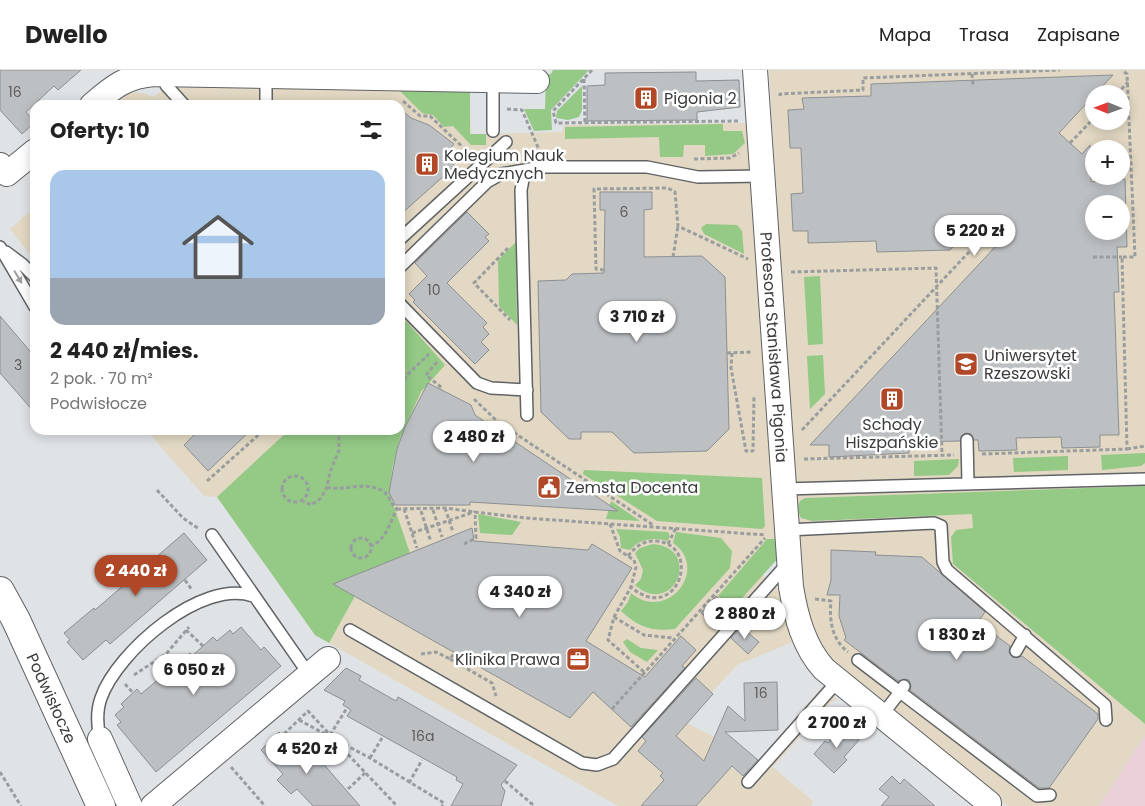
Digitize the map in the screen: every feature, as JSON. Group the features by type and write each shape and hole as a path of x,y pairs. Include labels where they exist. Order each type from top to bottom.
{"street":[{"name":"Profesora Stanisława Pigonia","path":"755,70 791,588 799,623 815,660 837,682 882,715 989,803 986,806"},
{"path":"99,100 124,81 136,75 158,73 266,77 537,81"},
{"path":"2,173 30,154"},
{"name":"Podwisłocze","path":"0,591 16,620 101,806"},
{"path":"153,806 328,659"},
{"path":"100,739 130,806"}],"lane":[{"path":"158,73 180,100"},
{"path":"266,77 266,100"},
{"path":"493,131 499,81"},
{"path":"405,234 506,142"},
{"path":"405,262 486,182 501,174 540,167 647,167 698,177 763,176"},
{"path":"526,170 521,190 527,415"},
{"path":"0,248 30,272"},
{"path":"0,248 30,299"},
{"path":"405,309 477,384 491,388 527,390"},
{"path":"967,440 968,484"},
{"path":"784,489 1145,479"},
{"path":"787,530 934,523 941,526 943,562 947,570 1105,705 1106,720"},
{"path":"212,535 308,674"},
{"path":"350,630 582,763 604,764 613,759 789,562"},
{"path":"100,739 96,723 100,699 107,682 128,657 162,625 177,614 201,602 226,593 241,591 253,596"},
{"path":"1016,651 1026,636"},
{"path":"858,660 902,689 956,730 1037,796 1050,795"},
{"path":"748,782 837,682"},
{"path":"882,715 902,689"}],"path":[{"path":"592,70 553,111 556,123 759,128"},
{"path":"780,104 780,94 863,90 863,78 1060,70"},
{"path":"1093,257 1135,256 1128,82 1127,74 1122,70"},
{"path":"972,74 972,85"},
{"path":"584,78 585,123"},
{"path":"499,81 505,109 522,110 540,149 540,167"},
{"path":"1125,85 1128,82"},
{"path":"399,97 402,100"},
{"path":"405,102 420,116 430,116 481,164"},
{"path":"1070,143 1085,127"},
{"path":"692,159 730,158 743,151 750,137 759,128"},
{"path":"604,270 596,269 594,189 668,188 675,192 678,226 673,257"},
{"path":"678,226 749,260"},
{"path":"522,233 474,283 525,336"},
{"path":"802,430 984,236"},
{"path":"1122,257 1127,448"},
{"path":"791,262 792,282"},
{"path":"792,272 936,268 942,456"},
{"path":"423,347 443,368"},
{"path":"726,354 756,352"},
{"path":"732,353 731,368 746,451 753,451 754,393"},
{"path":"405,378 429,354"},
{"path":"433,366 426,375 442,388 441,390"},
{"path":"468,393 498,422 653,526"},
{"path":"801,420 802,438"},
{"path":"207,481 258,435"},
{"path":"301,500 307,495 307,484 298,476 287,479 282,489 283,495 292,502 301,500 312,505 321,498 327,488 330,472 339,450 340,435"},
{"path":"804,453 804,460 942,456 1145,446"},
{"path":"327,488 360,486 379,489 387,495 392,505 397,509 445,508 526,518 768,535 612,709"},
{"path":"158,490 184,518 200,530 212,535"},
{"path":"445,508 453,532"},
{"path":"371,546 376,544 386,532 397,509"},
{"path":"404,509 417,548"},
{"path":"433,510 442,537"},
{"path":"421,511 431,542"},
{"path":"412,533 475,512"},
{"path":"464,544 476,538 475,512"},
{"path":"610,524 620,551 634,560 636,567 631,587 614,617 608,640 644,672"},
{"path":"668,544 676,528"},
{"path":"356,539 366,539 371,546 370,554 366,557 360,559 352,553 352,542 356,539"},
{"path":"628,556 641,544 650,541 668,544 676,552 681,562 682,573 679,584 671,592 656,598 640,594 631,587"},
{"path":"185,580 192,590"},
{"path":"806,598 832,600 830,619 834,634 840,646 858,660"},
{"path":"133,693 122,682 162,656 199,613 201,602"},
{"path":"614,617 644,634 674,638"},
{"path":"186,630 203,646"},
{"path":"450,659 454,652"},
{"path":"442,654 492,683 496,696 490,710"},
{"path":"162,656 169,664"},
{"path":"330,735 347,708"},
{"path":"284,734 308,711 334,741 397,806"},
{"path":"299,720 334,741 370,758 444,803 442,806"},
{"path":"370,758 382,738"},
{"path":"317,756 334,741"},
{"path":"217,751 265,806"},
{"path":"409,783 422,760"},
{"path":"0,772 22,806"},
{"path":"348,789 365,773"},
{"path":"505,781 532,804 530,806"}],"shaded area":[{"name":"Uniwersytet Rzeszowski","path":"769,70 1145,70 1145,496 1004,500 953,564 1145,724 1145,735 1099,806 1008,806 906,720 836,670 813,635 805,610 798,544"},
{"path":"172,83 470,89 471,134 562,132 564,125 746,123 774,478 776,541 763,575 777,588 795,641 737,665 685,722 726,743 723,760 744,778 822,687 837,699 828,705 773,767 814,802 811,806 618,806 315,635 217,497 204,496 150,435 405,435 405,100 116,100 128,91 143,93 153,97"},
{"path":"30,211 30,255 10,229"},
{"path":"1145,735 1145,806 1099,806"}],"green space":[{"path":"553,70 589,70 551,110 552,130 534,131 524,109 545,109 546,74 551,74"},
{"path":"582,86 582,110 579,117 568,120 556,118 557,111"},
{"path":"398,89 470,89 470,134 486,134 486,145 471,145 453,126 444,127 433,115 422,113"},
{"path":"723,124 723,131 742,131 745,143 733,154 705,156 705,145 684,145 683,157 660,157 659,137 565,139 565,127"},
{"path":"706,224 737,225 742,231 744,254 704,234 701,228"},
{"path":"516,242 517,325 499,306 498,260"},
{"path":"820,276 823,344 808,345 804,277"},
{"path":"405,322 445,365 421,392 405,427"},
{"path":"823,355 825,394 810,409 807,356"},
{"path":"284,435 401,435 393,465 389,492 410,553 334,584 355,596 329,643 315,635 217,497"},
{"path":"1145,453 1145,463 1141,466 1102,470 1101,455"},
{"path":"1068,456 1068,470 1014,472 1013,458"},
{"path":"959,459 958,466 949,475 914,476 914,461"},
{"path":"584,470 762,478 765,526 762,529 657,521 583,474"},
{"path":"1145,486 1145,724 953,564 951,537 956,530 973,528 972,514 812,521 801,518 797,508 800,501 805,498"},
{"path":"611,501 640,521 606,519"},
{"path":"478,514 521,522 512,535 480,533"},
{"path":"616,529 668,532 670,537 667,541 652,539 642,541 630,550 621,548 620,537"},
{"path":"676,532 721,538 732,551 730,568 675,629 659,630 639,625 621,611 628,602 631,593 645,601 658,602 670,597 680,589 686,578 687,566 683,554 673,543"},
{"path":"767,539 779,539 780,556 734,607 726,604 718,596"},
{"path":"653,544 668,548 677,557 680,568 677,579 671,588 661,594 649,593 635,585 641,579 643,570 635,553 640,548"},
{"path":"627,639 641,648 658,650 647,662 630,652 623,642"}],"building":[{"path":"0,70 81,70 58,90 54,86 39,100 30,100 30,108 26,112 30,116 30,127 22,134 0,110"},
{"name":"Pigonia 2","path":"696,72 696,81 739,80 740,107 697,112 697,120 587,121 587,86 605,85 605,73"},
{"path":"1113,75 1104,85 1085,85 1085,105 1059,133 1082,154 1085,151 1085,185 1125,185 1125,195 1085,195 1085,240 1127,240 1127,247 1117,247 1119,292 1114,292 1119,435 1100,435 1100,447 1062,448 1061,437 1016,438 1017,450 979,451 978,440 974,440 971,434 966,433 961,436 960,441 910,442 909,453 829,457 829,445 810,445 996,246 972,226 950,250 877,252 876,241 808,243 808,231 793,231 791,194 803,193 801,148 790,148 788,110 804,109 802,98 871,96 871,84"},
{"name":"Kolegium Nauk Medycznych","path":"405,113 411,118 429,125 454,144 450,149 458,157 452,163 455,166 405,211"},
{"path":"600,192 652,192 652,209 644,210 644,257 702,256 725,277 729,429 707,451 634,453 612,432 581,432 581,439 569,439 541,412 538,281 566,280 572,274 604,273 605,210 600,210"},
{"path":"467,212 489,234 485,237 489,241 447,283 487,323 483,327 489,334 481,342 489,350 475,364 413,302 415,300 409,294 427,276 415,263"},
{"path":"0,316 30,351 30,407 0,373"},
{"path":"428,383 471,405 475,415 618,511 470,502 470,505 395,505 389,492 397,449 402,435 405,435 405,427"},
{"path":"194,435 246,435 208,471 184,445"},
{"path":"472,528 474,541 588,550 592,544 632,568 586,641 645,677 681,636 696,650 682,666 685,668 631,727 593,692 570,718 333,584"},
{"path":"184,533 207,560 110,644 106,640 83,660 67,642 70,640 64,633 94,608 95,610"},
{"path":"831,550 876,552 875,555 922,557 985,612 978,622 1010,646 1009,652 1012,657 1022,656 1098,714 1098,719 1049,788 1039,788 910,690 909,680 898,681 844,640 846,638 839,616 840,595 827,595 831,580"},
{"path":"716,596 731,610 727,614 730,617 720,628 701,613"},
{"path":"241,627 261,650 264,647 281,666 156,772 117,725 121,722 115,715 124,707 121,704 137,689 141,694 190,653 192,656 213,637 217,641 230,630 233,634"},
{"path":"741,627 759,642 748,654 731,638"},
{"path":"346,668 361,676 359,680 396,701 398,697 517,765 501,785 505,791 501,806 451,806 463,784 456,780 457,777 347,716 351,710 343,705 345,701 324,690"},
{"path":"696,678 713,694 676,736 704,761 728,706 745,721 744,683 777,682 778,730 725,732 758,760 743,776 732,766 696,806 641,806 664,780 660,776 663,773 638,751 646,741 642,737"},
{"path":"843,726 859,740 844,757 847,760 834,773 814,754 825,741 828,743"},
{"path":"279,732 306,759 313,752 360,806 313,806 297,789 291,794 277,780 283,774 261,750"},
{"path":"892,776 900,784 904,779 935,806 881,806 889,797 879,789"}],"place":[{"name":"Pigonia 2","path":"646,98"},
{"name":"Kolegium Nauk Medycznych","path":"427,164"},
{"name":"Uniwersytet Rzeszowski","path":"966,364"},
{"name":"Schody Hiszpańskie","path":"892,399"},
{"name":"Zemsta Docenta","path":"549,487"},
{"name":"Klinika Prawa","path":"578,659"}]}
